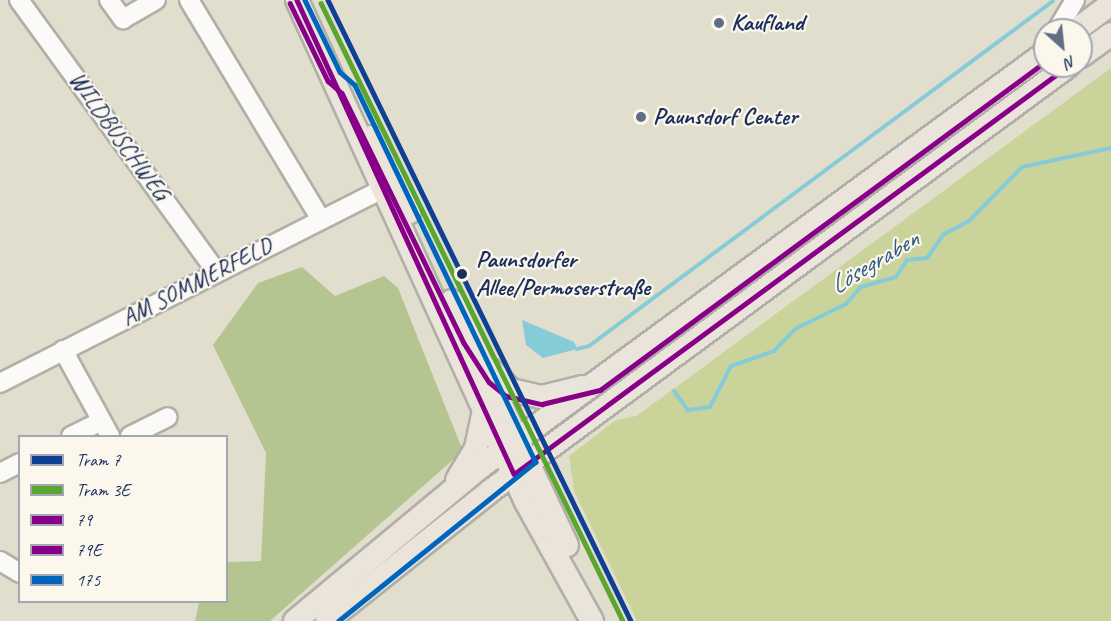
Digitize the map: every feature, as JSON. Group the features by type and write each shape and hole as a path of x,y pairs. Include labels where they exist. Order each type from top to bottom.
{"main road":[{"path":"297,0 334,77 338,100 470,339 495,377 511,390 542,397 596,384"},
{"path":"1092,18 1111,4"},
{"path":"1093,47 1111,34"},
{"path":"294,621 455,487 1033,62"},
{"path":"327,621 521,468 1052,78"},
{"path":"387,187 484,409 512,445"},
{"path":"470,339 521,468 592,621"},
{"path":"455,487 476,448 484,409"},
{"path":"521,468 600,621"}],"street":[{"name":"WILDBUSCHWEG","path":"19,0 217,273"},
{"path":"109,0 123,20 156,0"},
{"path":"189,0 320,218"},
{"path":"1064,18 1075,0"},
{"name":"AM SOMMERFELD","path":"2,379 217,273 320,218 387,187"},
{"path":"63,350 106,429 76,435"},
{"path":"132,435 168,417"},
{"path":"0,473 18,464"}],"green space":[{"path":"1111,68 1111,621 637,621 574,491 569,456 616,420 636,416 664,396"},
{"path":"302,267 335,296 384,276 398,288 463,451 270,621 195,621 199,603 228,603 228,562 261,561 266,453 213,345 258,283"}],"water":[{"path":"522,320 574,342 577,349 543,358 526,345"}],"waterway":[{"path":"577,349 589,346 1053,1"},
{"name":"Lösegraben","path":"674,391 688,410 710,407 731,366 774,351 795,329 846,304 861,287 896,277 907,260 927,258 944,234 969,221 1022,167 1111,148"}],"tram line":[{"name":"7","path":"328,0 631,621"},
{"name":"3E","path":"321,3 623,621"}],"transit line":[{"name":"79","path":"297,0 514,474 1052,78"},
{"name":"175","path":"305,0 340,72 355,85 536,462 339,621"},
{"name":"79E","path":"290,3 328,81 342,93 464,343 489,382 506,396 542,404 600,390 1033,71"}],"place":[{"name":"Kaufland","path":"719,23"},
{"name":"Paunsdorf Center","path":"641,117"},
{"name":"Paunsdorfer Allee/Permoserstraße","path":"462,274"}]}
